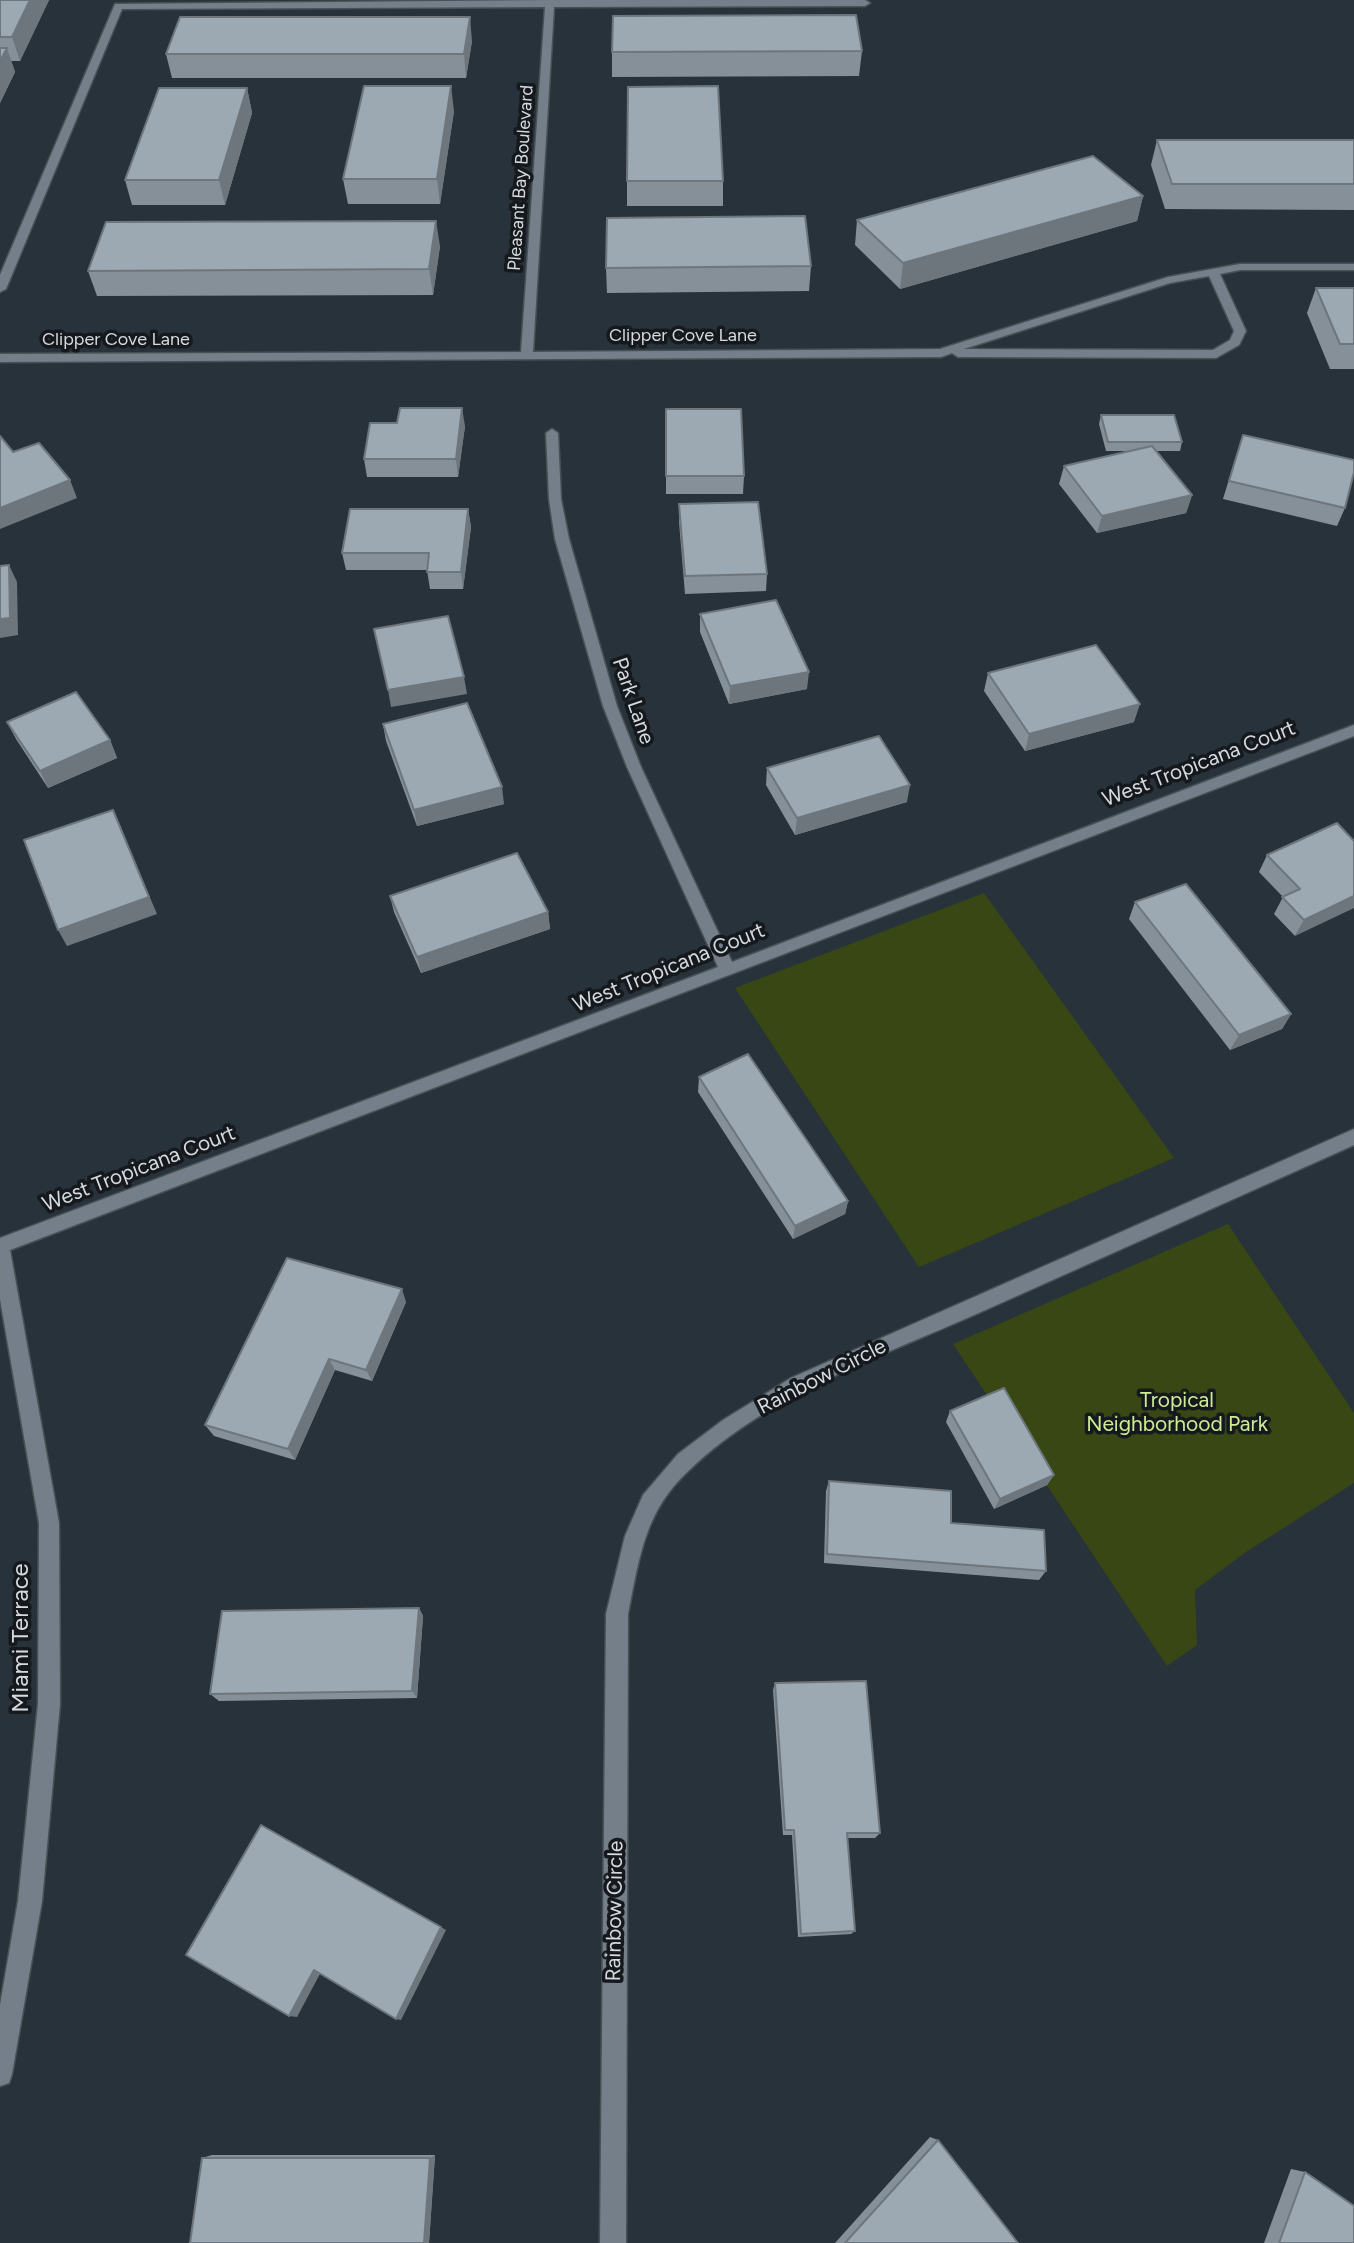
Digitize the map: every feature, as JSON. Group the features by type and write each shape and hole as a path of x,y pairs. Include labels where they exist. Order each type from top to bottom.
{"street":[{"name":"Pleasant Bay Boulevard","path":"527,355 550,3"},
{"path":"0,289 118,5 865,3"},
{"name":"Clipper Cove Lane","path":"0,358 941,353 1168,280 1240,268 1354,267"},
{"path":"941,353 1216,354 1234,342 1240,331 1213,272"},
{"name":"Park Lane","path":"552,433 555,499 562,539 610,706 634,767 727,969"},
{"name":"West Tropicana Court","path":"0,1246 1354,730"},
{"name":"Rainbow Circle","path":"613,2243 617,1614 640,1522 664,1479 737,1422 798,1384 1354,1137"},
{"name":"Miami Terrace","path":"0,1246 49,1523 49,1704 30,1901 0,2074"}],"green space":[{"path":"984,893 1174,1158 919,1267 735,988"},
{"name":"Tropical Neighborhood Park","path":"1228,1224 1354,1413 1354,1483 1246,1552 1195,1590 1197,1645 1167,1666 953,1344"}],"building":[{"path":"0,0 30,0 12,37 0,37"},
{"path":"856,15 862,51 612,52 613,16"},
{"path":"180,17 470,17 464,54 166,54"},
{"path":"0,48 7,48 0,61"},
{"path":"364,86 451,86 437,179 343,179"},
{"path":"718,86 723,181 627,181 628,87"},
{"path":"159,88 247,88 219,180 125,180"},
{"path":"1157,140 1354,140 1354,184 1172,184"},
{"path":"1093,156 1143,196 903,263 857,220"},
{"path":"805,216 811,266 606,268 607,218"},
{"path":"436,221 429,269 88,271 106,222"},
{"path":"1316,288 1354,288 1354,344 1340,344"},
{"path":"400,408 462,408 456,459 364,459 370,423 397,423"},
{"path":"666,409 741,409 744,476 666,476"},
{"path":"1101,415 1174,415 1182,442 1108,442"},
{"path":"1243,435 1354,460 1354,472 1345,508 1229,481"},
{"path":"0,436 13,452 39,443 70,480 0,508"},
{"path":"1152,446 1192,495 1102,516 1064,466"},
{"path":"758,502 767,574 685,576 679,504"},
{"path":"350,509 468,509 461,572 427,572 429,553 342,553"},
{"path":"9,565 10,618 0,619 0,566"},
{"path":"776,600 809,672 730,686 700,614"},
{"path":"448,616 464,677 388,690 374,629"},
{"path":"1096,645 1140,704 1029,734 988,673"},
{"path":"76,692 110,740 40,771 7,722"},
{"path":"467,703 502,787 414,810 383,724"},
{"path":"879,736 910,785 797,818 767,768"},
{"path":"113,810 149,897 58,930 24,840"},
{"path":"1337,823 1354,841 1354,896 1304,920 1282,897 1300,889 1267,855"},
{"path":"517,853 548,912 417,957 390,896"},
{"path":"1186,884 1291,1014 1239,1035 1135,902"},
{"path":"748,1054 848,1201 795,1226 699,1077"},
{"path":"287,1258 402,1289 366,1370 329,1359 288,1449 205,1425"},
{"path":"1004,1388 1054,1475 1000,1499 950,1411"},
{"path":"829,1481 951,1491 951,1523 1044,1530 1046,1571 827,1554"},
{"path":"419,1608 412,1691 210,1694 222,1611"},
{"path":"866,1681 880,1833 847,1833 855,1931 801,1934 794,1830 785,1830 775,1683"},
{"path":"261,1825 441,1927 396,2019 314,1970 289,2016 186,1955"},
{"path":"938,2140 1018,2243 845,2243"},
{"path":"202,2158 430,2158 424,2243 190,2243"},
{"path":"1305,2172 1354,2206 1354,2243 1279,2243"}]}
